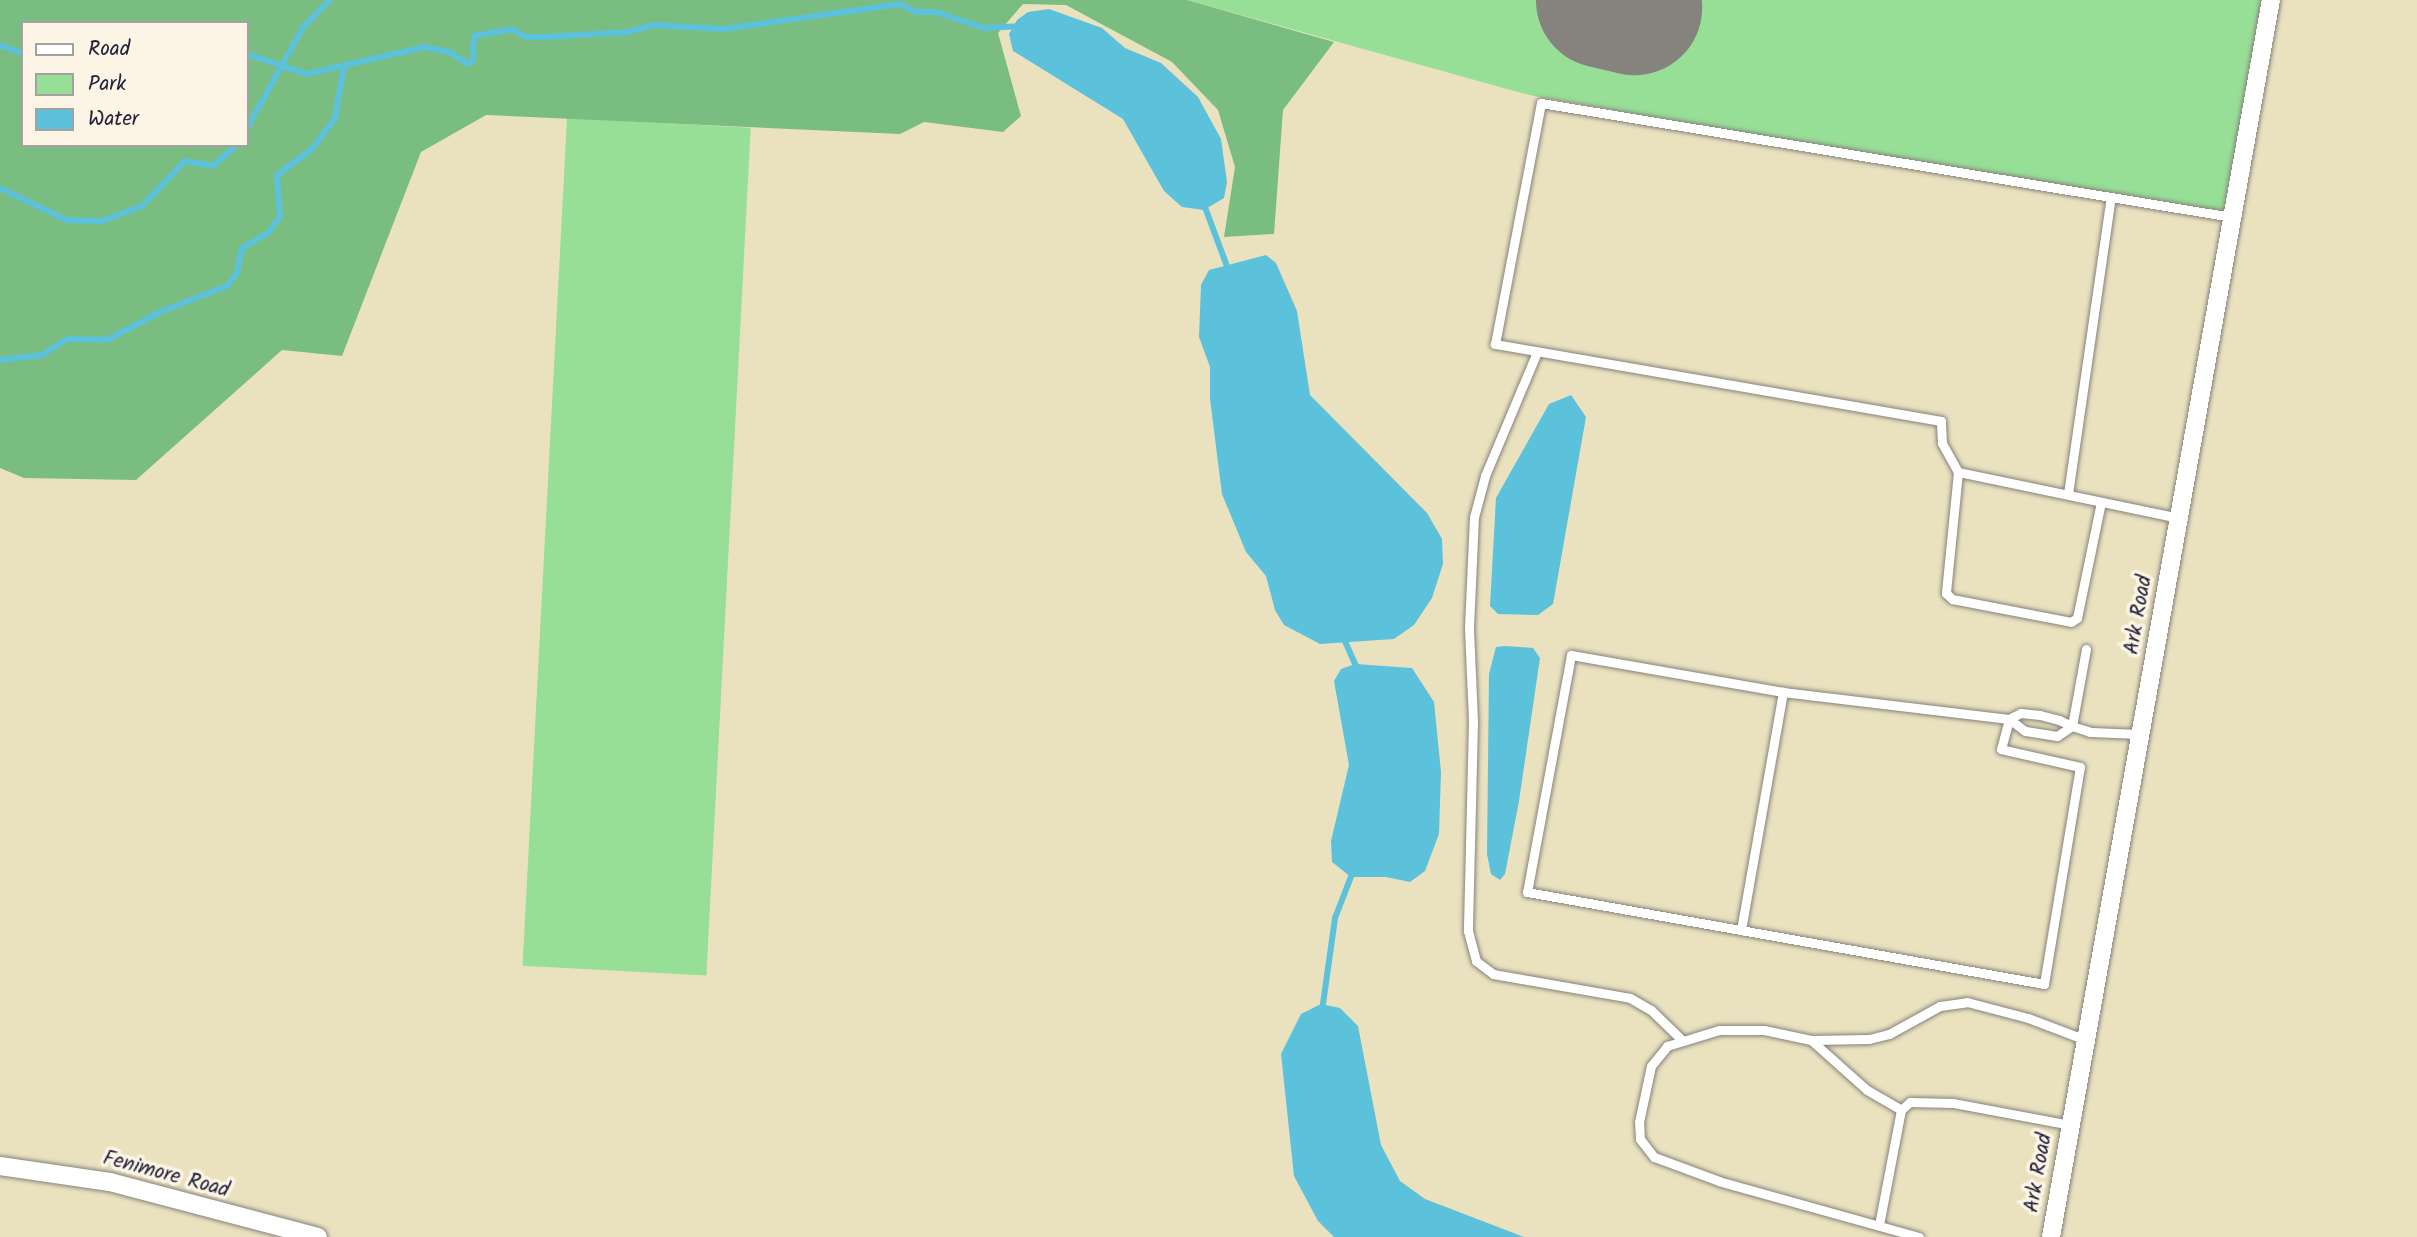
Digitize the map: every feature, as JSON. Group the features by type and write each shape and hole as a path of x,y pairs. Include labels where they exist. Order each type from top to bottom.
{"street":[{"name":"Ark Road","path":"2051,1237 2271,0"},
{"name":"Fenimore Road","path":"0,1166 99,1180 318,1237"}],"lane":[{"path":"2101,502 2077,618 2071,622 1952,599 1946,593 1958,472 1942,443 1941,421 1495,344 1541,103 2232,218"},
{"path":"2068,494 2111,197"},
{"path":"1537,352 1485,476 1474,517 1469,629 1473,722 1468,931 1476,961 1493,974 1630,998 1651,1010 1682,1040"},
{"path":"1958,472 2179,518"},
{"path":"2086,649 2072,726 2057,736 2025,731 2009,719 1783,692 1571,655 1527,892 2044,984 2080,767 2001,749 2009,719 2021,713 2040,715 2072,726 2140,734"},
{"path":"1741,930 1783,692"},
{"path":"1919,1237 1719,1181 1654,1157 1640,1139 1643,1092 1651,1066 1667,1046 1719,1030 1763,1030 1811,1040 1879,1036 1940,1006 1967,1002 2028,1017 2086,1040"},
{"path":"1811,1040 1867,1090 1902,1110"},
{"path":"1879,1225 1902,1110 1910,1102 1953,1103 2071,1125"}],"green space":[{"path":"0,0 1187,0 1334,42 1283,110 1274,234 1224,237 1235,167 1218,110 1172,62 1066,5 1023,4 998,33 1021,116 1003,132 924,122 900,134 486,115 421,152 342,356 282,350 136,480 24,478 0,468"},
{"path":"1187,0 2272,0 2232,220 1529,95"},
{"path":"567,118 751,128 706,975 523,966"}],"water":[{"path":"1049,9 1102,28 1125,48 1161,63 1198,97 1221,139 1227,182 1224,198 1204,210 1182,207 1164,191 1123,119 1013,51 1009,34 1017,20 1028,12"},
{"path":"1266,255 1276,263 1297,311 1310,395 1427,513 1442,539 1443,564 1432,598 1414,625 1394,639 1320,644 1284,625 1275,610 1266,576 1246,552 1222,494 1210,399 1210,367 1199,337 1201,285 1209,270"},
{"path":"1571,395 1586,417 1553,604 1538,615 1498,614 1490,606 1496,498 1549,404"},
{"path":"1496,647 1533,648 1540,658 1519,801 1505,874 1500,880 1491,874 1487,854 1489,674"},
{"path":"1355,664 1412,668 1434,702 1441,772 1439,834 1425,871 1410,882 1386,877 1351,877 1332,862 1331,841 1349,765 1334,681 1341,669"},
{"path":"1321,1004 1340,1008 1358,1026 1381,1145 1400,1181 1425,1199 1524,1237 1334,1237 1318,1221 1294,1176 1281,1054 1301,1014"}],"waterway":[{"path":"248,126 304,26 330,0"},
{"path":"248,54 306,74 425,47 449,52 468,64 473,60 474,36 512,29 526,37 628,32 655,25 724,29 900,4 915,12 936,12 984,28 1020,26"},
{"path":"0,45 21,53"},
{"path":"0,360 42,355 68,339 107,340 160,312 227,286 237,273 242,248 268,233 280,217 277,175 312,149 335,118 344,66"},
{"path":"0,188 66,220 102,221 142,206 185,161 213,166 234,147"},
{"path":"1203,202 1228,269"},
{"path":"1344,639 1358,670"},
{"path":"1322,1011 1335,918 1354,869"}],"runway":[{"path":"1603,0 1634,7"}]}
